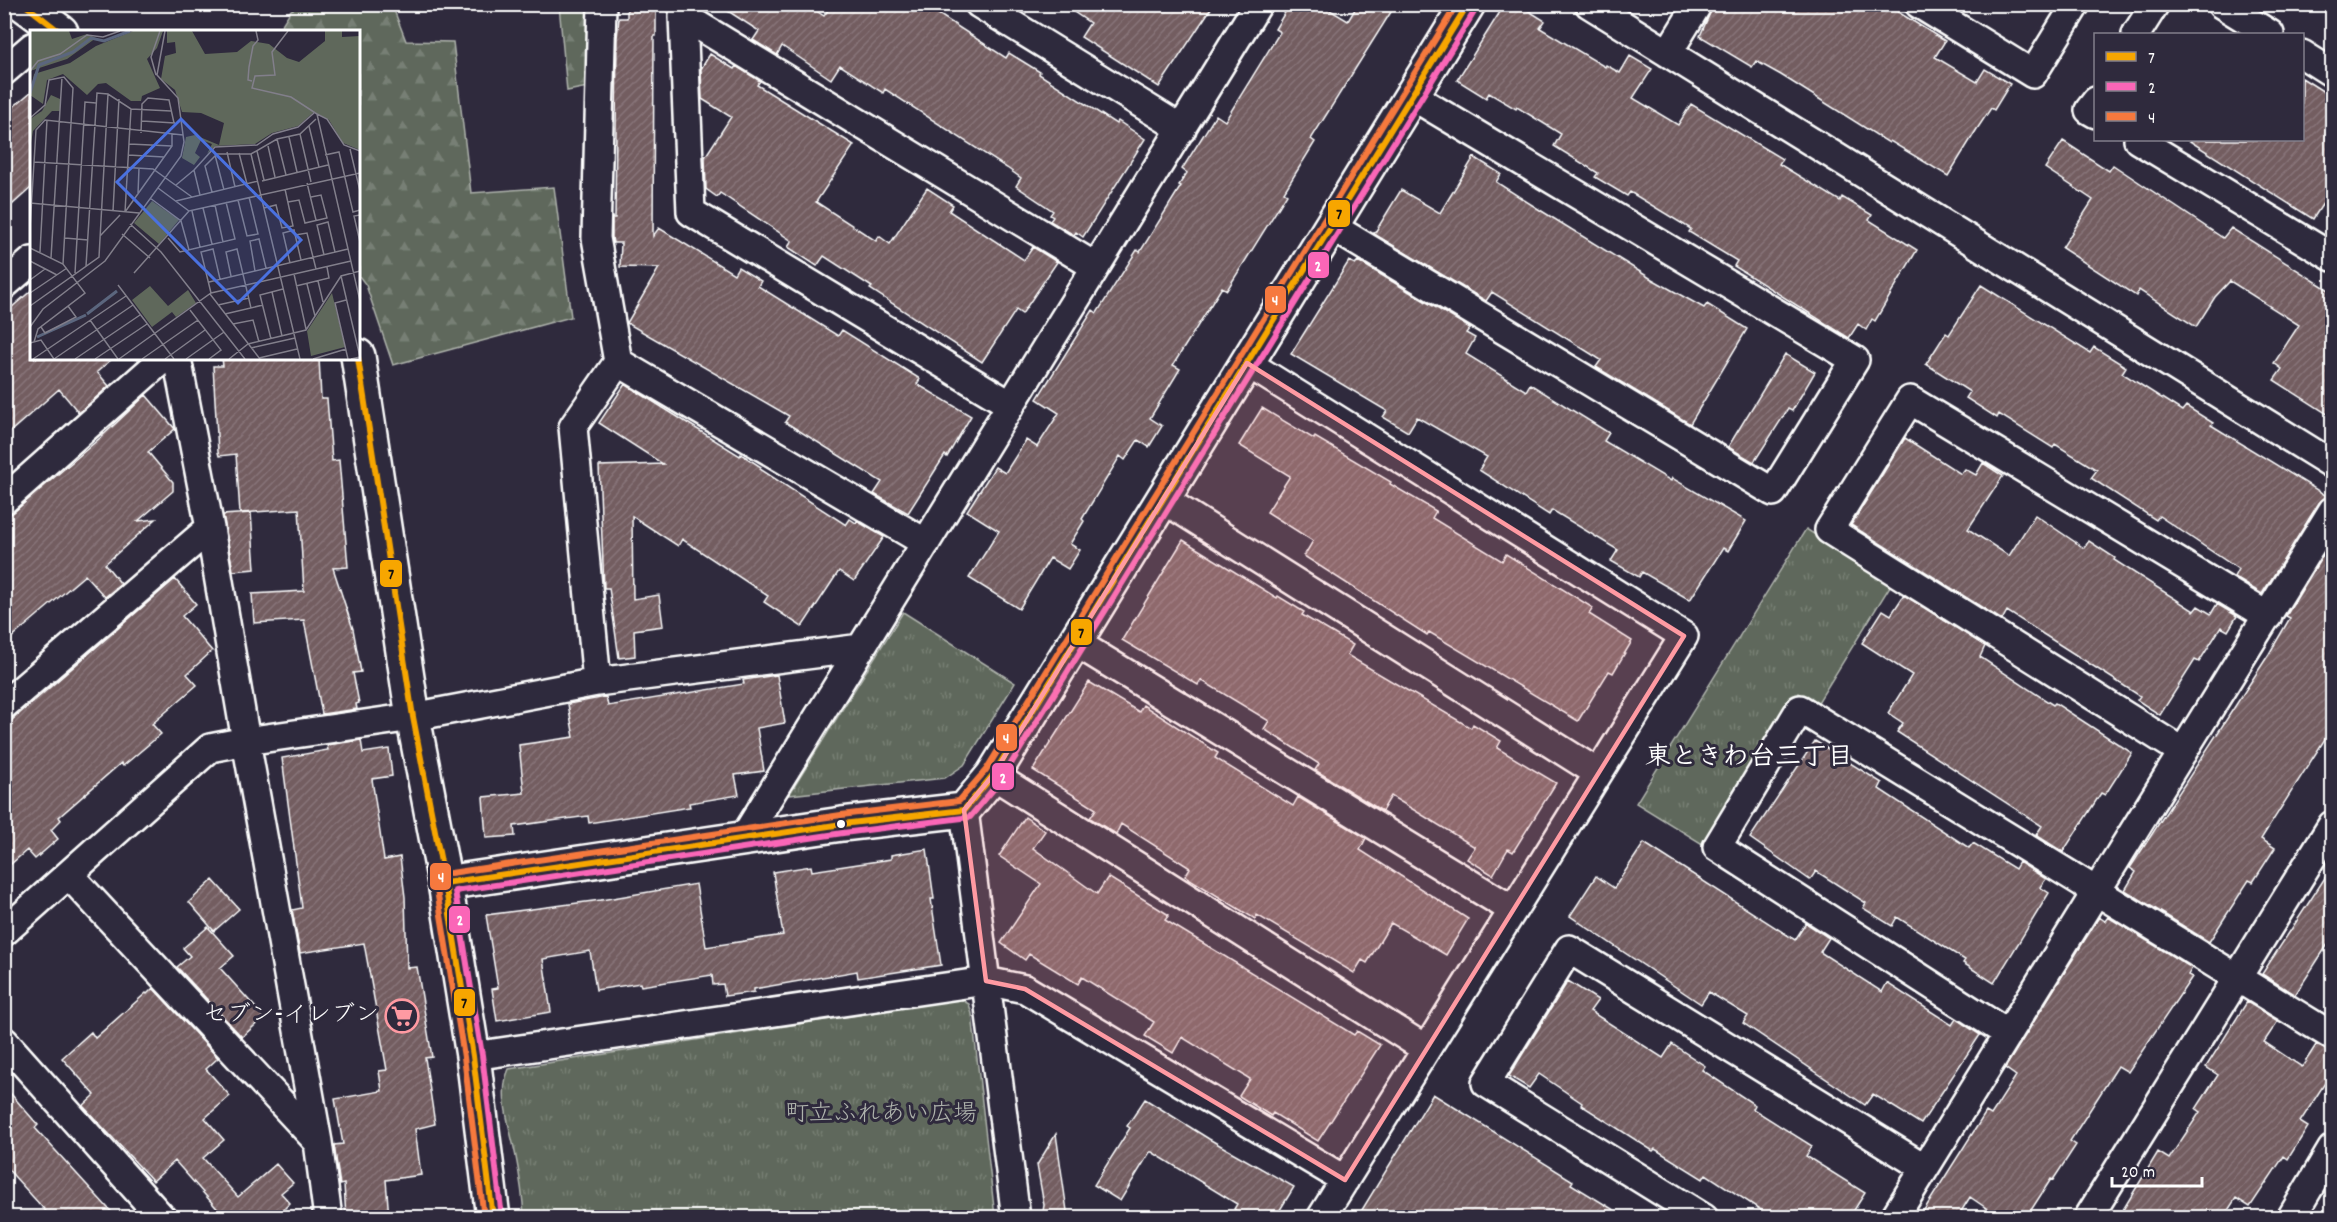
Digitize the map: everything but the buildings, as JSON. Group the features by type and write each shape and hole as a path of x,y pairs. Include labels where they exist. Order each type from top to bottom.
{"main road":[{"path":"23,4 46,30"},
{"path":"445,883 842,824 964,810 993,775 1468,4"},
{"path":"359,360 412,717 445,883 473,1056 493,1218"}],"street":[{"path":"597,682 573,427 618,362 596,238 602,4"},
{"path":"979,4 1182,129"},
{"path":"743,840 1258,4"},
{"path":"1589,4 2332,464"},
{"path":"1668,53 1698,4"},
{"path":"1918,4 2033,74 2076,4"},
{"path":"2137,33 2155,4"},
{"path":"2229,6 2269,33"},
{"path":"684,10 1096,267"},
{"path":"684,10 691,212 1011,405"},
{"path":"4,71 30,50"},
{"path":"2304,55 2332,73"},
{"path":"1331,226 1773,492 1855,360 1412,96"},
{"path":"2140,141 2332,257"},
{"path":"4,285 30,263"},
{"path":"4,500 162,360"},
{"path":"177,360 210,528 318,1142 328,1218"},
{"path":"618,362 926,543"},
{"path":"1247,363 1684,636 1321,1218"},
{"path":"2183,752 1829,530 1849,497 1910,400 2268,616"},
{"path":"1163,499 1598,773"},
{"path":"1894,1218 2332,511"},
{"path":"4,705 210,528"},
{"path":"1075,642 1513,910"},
{"path":"4,932 210,748 412,717 597,682 861,648"},
{"path":"2008,1034 1717,847 1800,709 2332,1036"},
{"path":"993,775 1426,1049"},
{"path":"964,810 1016,1218"},
{"path":"2088,1218 2332,825"},
{"path":"69,875 318,1142"},
{"path":"1704,1218 1486,1083 1569,949 1925,1168"},
{"path":"473,1056 986,981 1025,989 1345,1180"},
{"path":"4,1041 162,1218"},
{"path":"2291,1218 2332,1149"}],"highlighted area":[{"path":"1247,363 1684,636 1345,1180 1025,989 986,981 964,810 993,775"}],"green space":[{"path":"302,5 392,5 406,41 453,42 471,193 554,187 571,317 393,365 366,285 360,277 360,30 279,30 291,10"},
{"path":"559,5 590,5 593,86 567,91"},
{"path":"1806,529 1892,583 1817,704 1799,693 1704,845 1636,803"},
{"path":"903,612 1015,683 964,765 945,778 789,795"},
{"name":"町立ふれあい広場","path":"960,999 969,1004 972,1014 995,1217 524,1217 519,1172 505,1101 504,1090 509,1069"}],"transit line":[{"name":"7","path":"24,4 57,30"},
{"name":"4","path":"484,1218 464,1057 436,884 438,878 444,874 841,815 959,801 986,770 1457,4"},
{"name":"7","path":"445,883 842,824 964,810 993,775 1468,4"},
{"name":"2","path":"502,1217 482,1055 455,891 843,833 970,817 1001,780 1476,9"},
{"name":"7","path":"358,360 413,717 445,883 473,1056 493,1218"}],"place":[{"name":"セブン-イレブン","path":"402,1016"}],"district":[{"name":"東ときわ台三丁目","path":"1749,758"}]}
